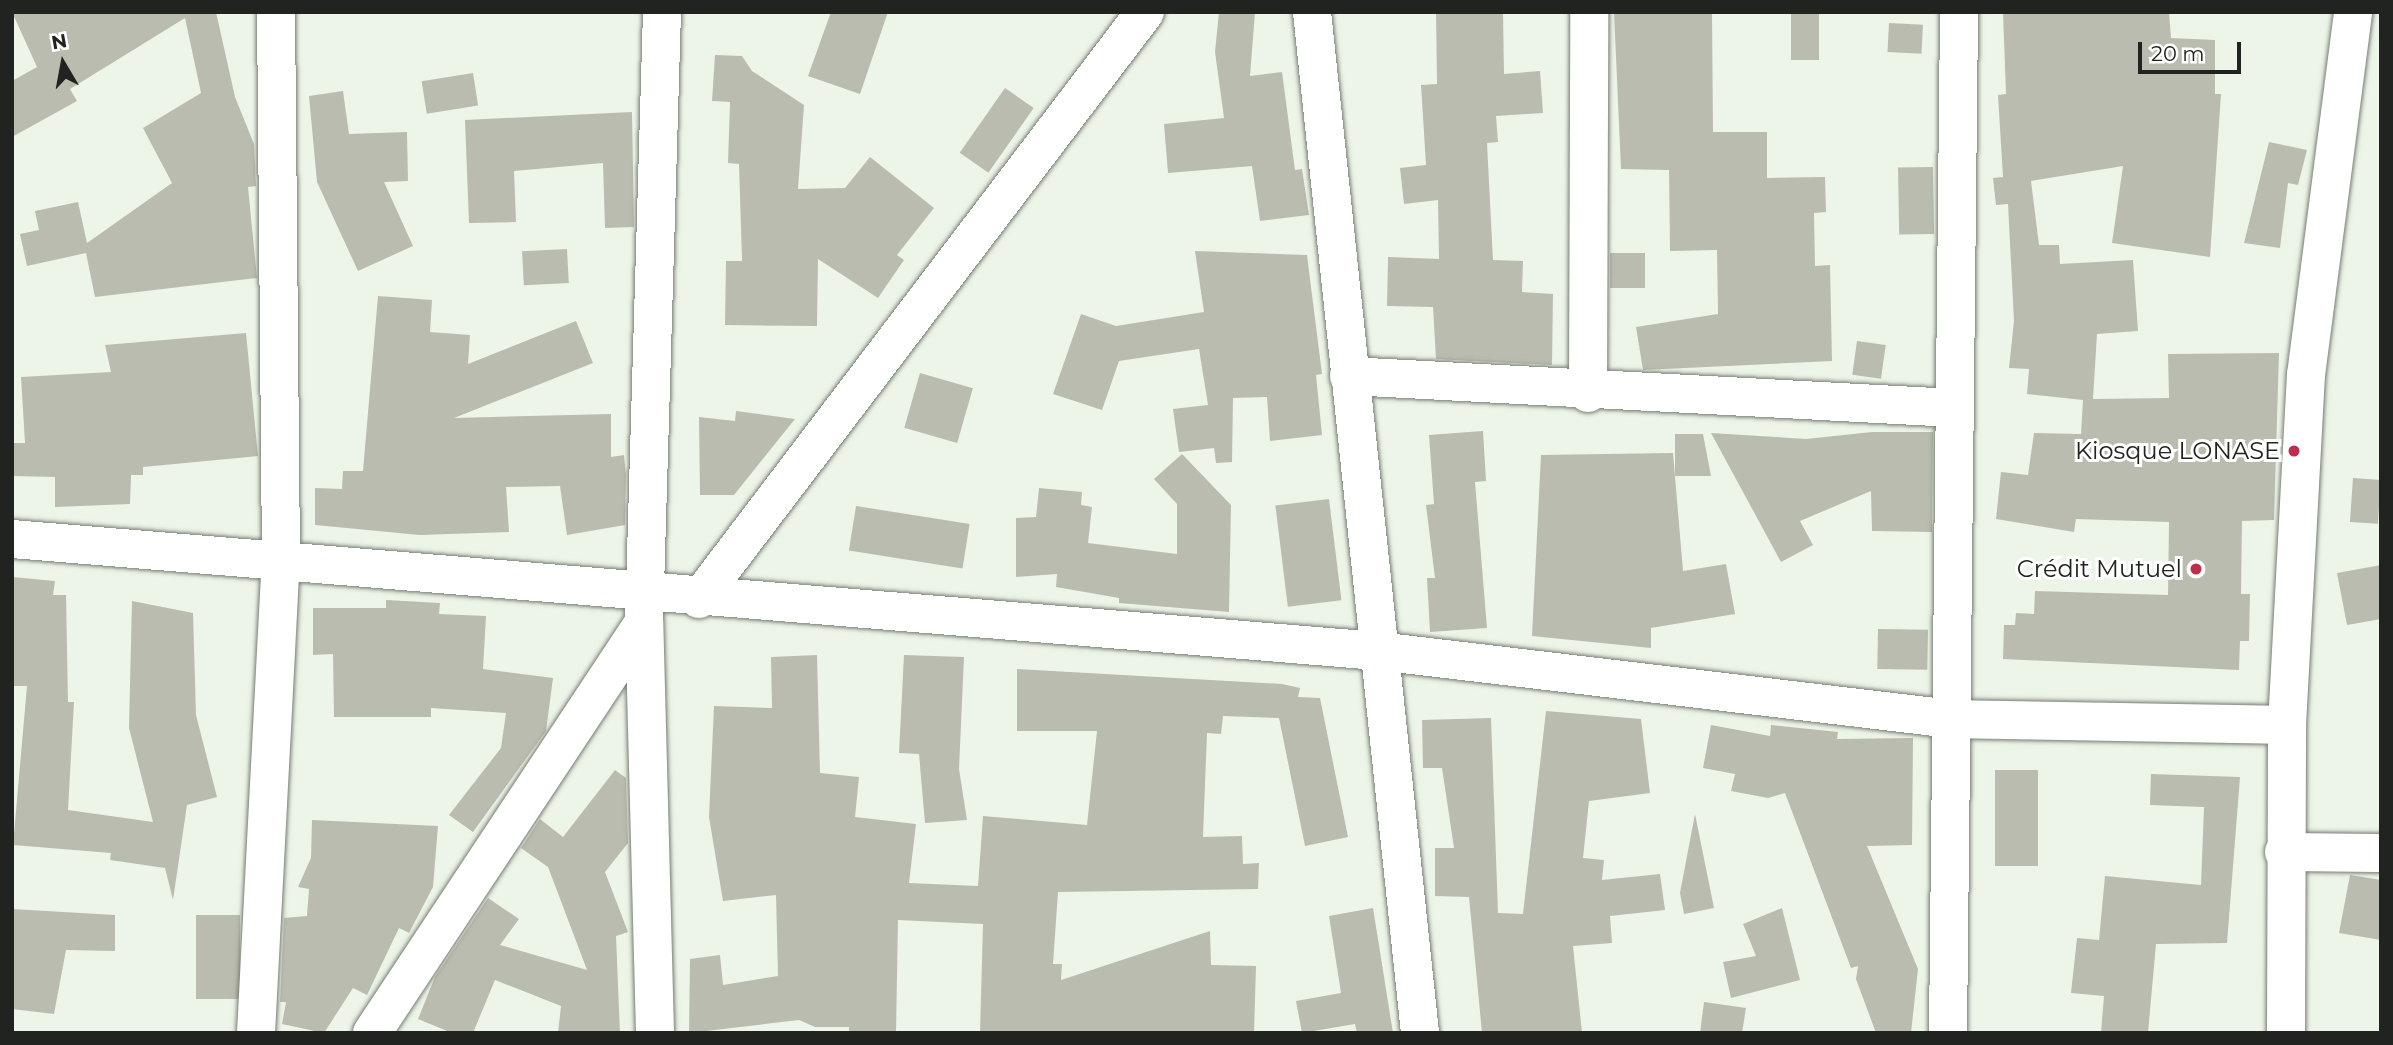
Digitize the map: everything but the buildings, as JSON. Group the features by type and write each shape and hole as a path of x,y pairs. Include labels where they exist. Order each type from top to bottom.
{"street":[{"path":"256,1033 281,560 276,12"},
{"path":"655,1033 645,605 662,12"},
{"path":"699,599 1145,12"},
{"path":"1312,12 1420,1033"},
{"path":"1588,393 1589,12"},
{"path":"1948,1033 1959,12"},
{"path":"2286,1033 2284,852 2287,725 2306,375 2353,12"},
{"path":"1349,376 1588,393 1953,408"},
{"path":"12,539 281,560 645,605 699,599 1378,651 1952,719 2287,725"},
{"path":"372,1033 645,605"},
{"path":"2284,852 2381,853"}],"place":[{"name":"Kiosque LONASE","path":"2294,451"},
{"name":"Crédit Mutuel","path":"2196,569"}]}
